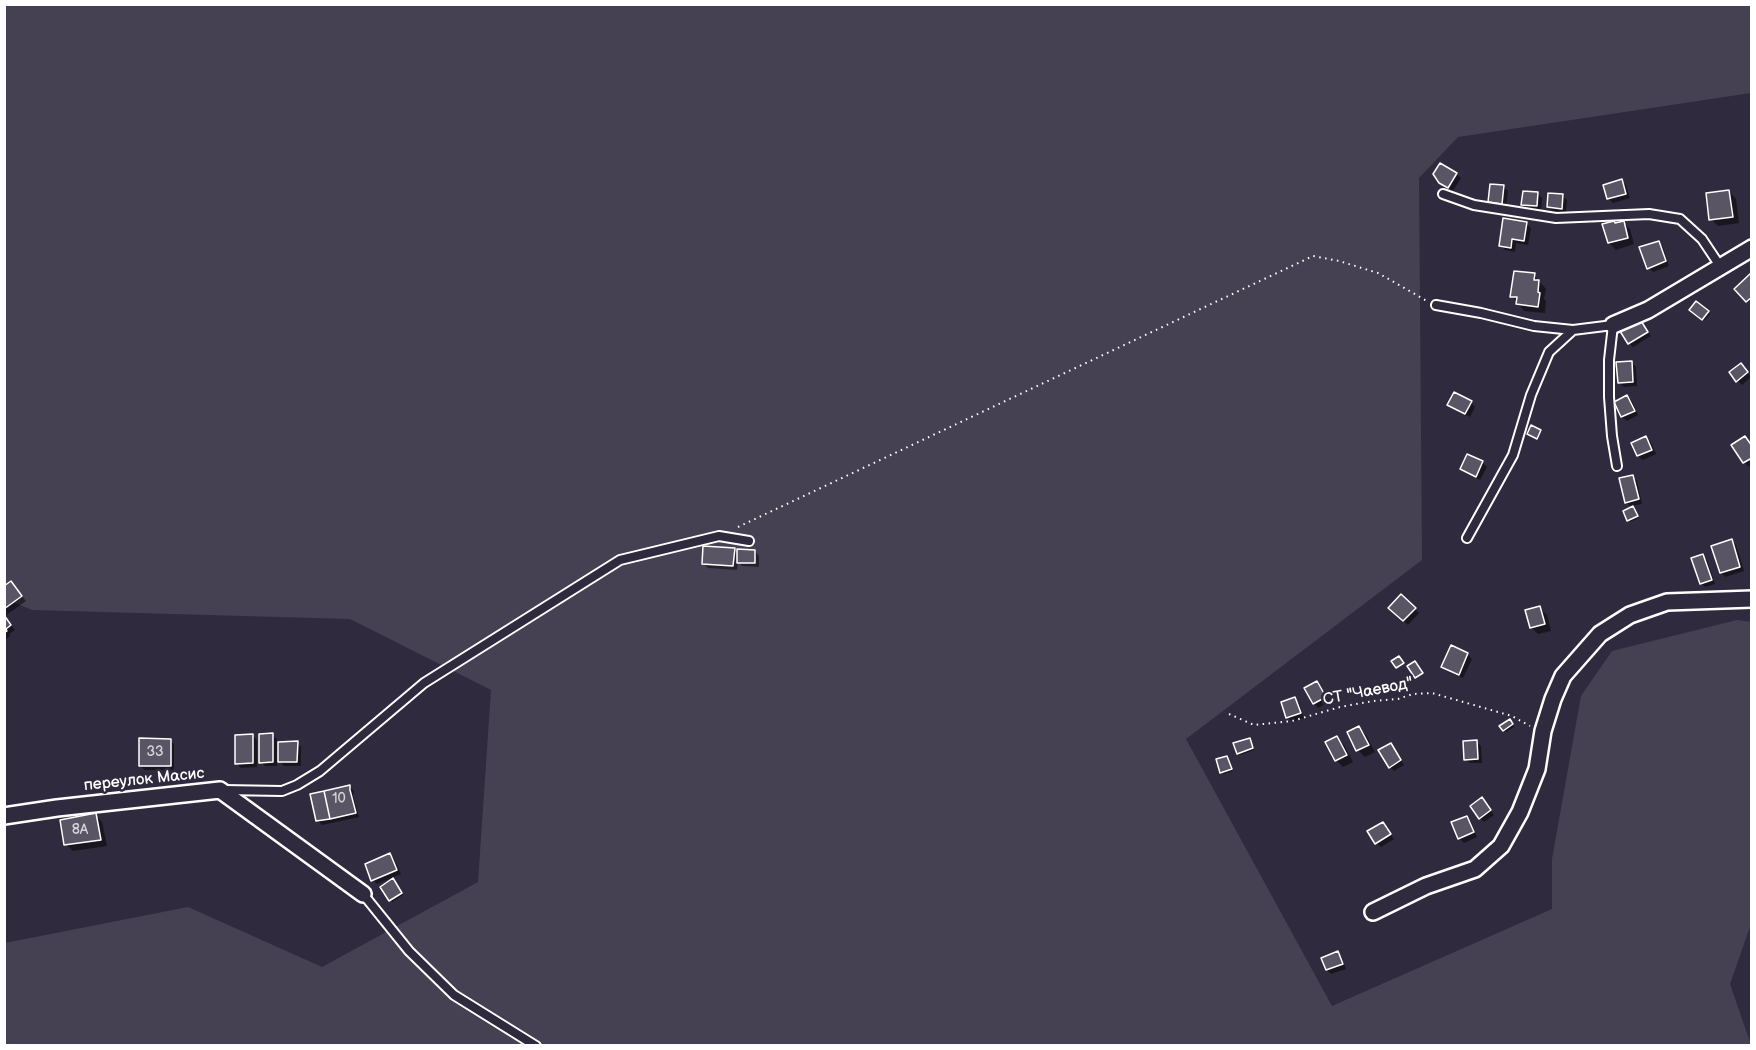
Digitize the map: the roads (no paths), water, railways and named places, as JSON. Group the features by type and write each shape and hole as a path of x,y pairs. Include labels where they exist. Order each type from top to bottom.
{"street":[{"path":"1612,325 1648,310 1752,248"},
{"path":"1373,912 1426,886 1475,869 1501,846 1520,812 1537,769 1544,731 1553,699 1563,676 1600,634 1630,615 1666,602 1752,599"},
{"name":"переулок Масис","path":"4,816 220,790 363,894"}],"lane":[{"path":"1443,194 1473,205 1556,218 1649,214 1680,219 1702,239 1720,266"},
{"path":"1436,305 1534,326 1573,330 1612,325 1609,360 1610,397 1612,436 1617,466"},
{"path":"1467,538 1513,455 1530,395 1549,352 1573,330"},
{"path":"220,790 282,791 297,785 320,771 424,683 620,560 719,536 749,541"},
{"path":"363,894 409,951 454,995 536,1046"}]}
